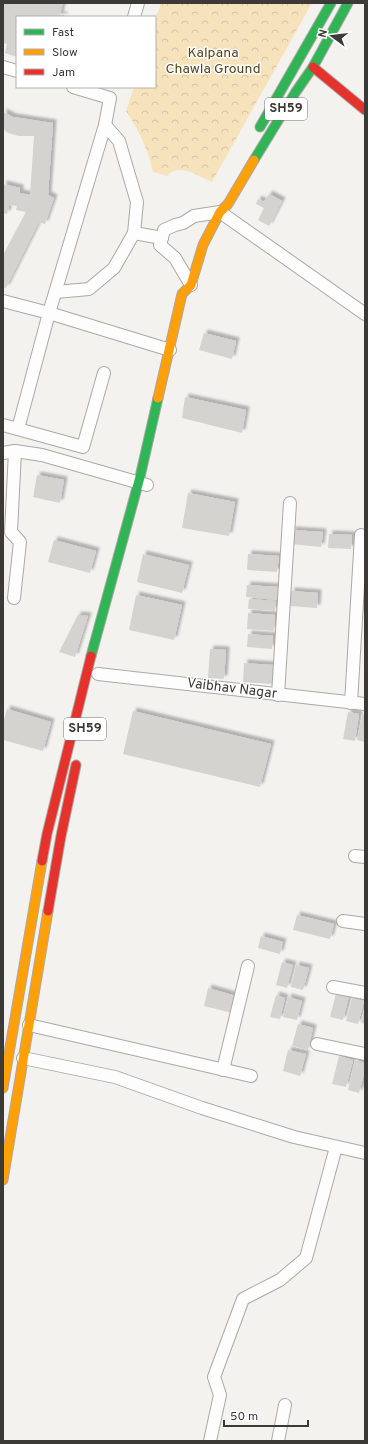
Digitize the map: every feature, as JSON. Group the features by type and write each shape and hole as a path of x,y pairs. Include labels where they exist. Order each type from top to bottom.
{"main road":[{"path":"254,138 331,3"},
{"name":"SH59","path":"193,297 191,285 203,245 220,212 228,204 313,67 348,3"},
{"path":"313,67 365,110"},
{"path":"218,200 220,212"},
{"path":"3,1088 6,1059 47,834 82,690 145,484 182,294 191,285"},
{"name":"SH59","path":"3,1180 60,844 78,755"}],"street":[{"path":"134,16 138,3"},
{"path":"3,67 16,71"},
{"path":"18,430 49,313 105,125 110,98 109,92 79,88"},
{"path":"56,292 89,289 114,268 134,233 137,202 119,141 105,125"},
{"path":"191,285 175,258 160,245 164,230 175,225 183,224 194,216 220,212 365,314"},
{"path":"134,233 162,238"},
{"path":"3,301 49,313 170,350"},
{"path":"3,425 83,448 104,373"},
{"path":"3,453 16,451 42,455 145,484"},
{"path":"14,598 20,542 11,532 16,451"},
{"path":"278,695 290,503"},
{"path":"350,703 360,535"},
{"name":"Vaibhav Nagar","path":"98,674 365,704"},
{"path":"343,921 365,924"},
{"path":"223,1070 248,966"},
{"path":"333,987 365,993"},
{"path":"29,1025 251,1076"},
{"path":"317,1044 365,1054"},
{"path":"23,1058 115,1077 202,1108 294,1137 365,1153"},
{"path":"210,1441 220,1395 214,1377 243,1299 280,1280 306,1258 336,1147"},
{"path":"278,1441 285,1405"}],"green space":[{"name":"Kalpana Chawla Ground","path":"161,3 312,3 212,182 183,170 177,170 167,176 153,172 142,140 126,111 134,88 156,88 156,19"}],"building":[{"path":"3,3 63,3 60,15 64,16 16,16 16,57 5,53 7,44 3,43"},
{"path":"3,112 13,117 53,123 48,195 54,198 45,224 39,222 6,288 3,287 3,255 26,212 16,210 17,206 9,205 7,214 3,213 3,184 20,188 20,193 30,195 34,136 19,136 8,133 3,129"},
{"path":"269,194 282,201 269,226 258,220 264,208 256,204 258,199 264,202"},
{"path":"204,333 236,341 232,359 199,350"},
{"path":"185,397 246,410 242,433 182,418"},
{"path":"37,475 64,480 60,503 33,497"},
{"path":"188,493 235,502 229,536 182,528"},
{"path":"292,530 323,532 321,547 291,544"},
{"path":"329,534 352,535 351,549 328,548"},
{"path":"54,540 96,551 90,573 48,562"},
{"path":"143,554 189,565 182,593 137,582"},
{"path":"248,554 279,556 277,572 247,570"},
{"path":"247,585 278,587 277,600 246,597"},
{"path":"291,591 318,593 317,608 290,606"},
{"path":"136,595 182,605 174,640 129,630"},
{"path":"249,599 276,601 275,611 248,609"},
{"path":"363,599 365,599 365,611 362,611"},
{"path":"248,613 275,615 274,631 247,629"},
{"path":"78,615 88,616 75,657 59,652"},
{"path":"248,634 273,636 272,649 247,647"},
{"path":"210,649 226,650 224,679 208,678"},
{"path":"244,663 273,665 272,684 243,682"},
{"path":"7,709 51,722 43,751 3,740 3,724"},
{"path":"133,711 271,744 260,787 123,754"},
{"path":"348,712 359,714 355,741 343,739"},
{"path":"362,715 365,715 365,742 357,740"},
{"path":"297,915 334,924 330,939 293,930"},
{"path":"261,936 283,942 280,954 258,948"},
{"path":"282,962 293,965 287,988 276,985"},
{"path":"296,965 309,968 303,990 291,987"},
{"path":"208,988 236,996 232,1013 204,1006"},
{"path":"336,993 349,996 343,1020 330,1017"},
{"path":"276,995 285,998 280,1019 270,1017"},
{"path":"288,997 302,1001 297,1020 283,1017"},
{"path":"352,998 364,1001 358,1024 346,1021"},
{"path":"365,1010 365,1024 361,1023"},
{"path":"298,1024 313,1028 308,1050 292,1046"},
{"path":"288,1050 306,1054 300,1076 283,1071"},
{"path":"339,1056 353,1060 346,1087 332,1084"},
{"path":"355,1060 365,1063 365,1070 359,1093 348,1090"}],"traffic: fast":[{"path":"260,127 331,3"},
{"path":"254,160 295,93 313,67 348,3"},
{"path":"91,656 140,477 158,398"}],"traffic: slow":[{"path":"158,398 182,294 191,285 203,245 220,212 228,204 254,160"},
{"path":"3,1088 42,861"},
{"path":"3,1180 48,911"}],"traffic: jam":[{"path":"313,67 365,110"},
{"path":"42,861 47,834 91,656"},
{"path":"48,911 61,836 76,765"}]}
